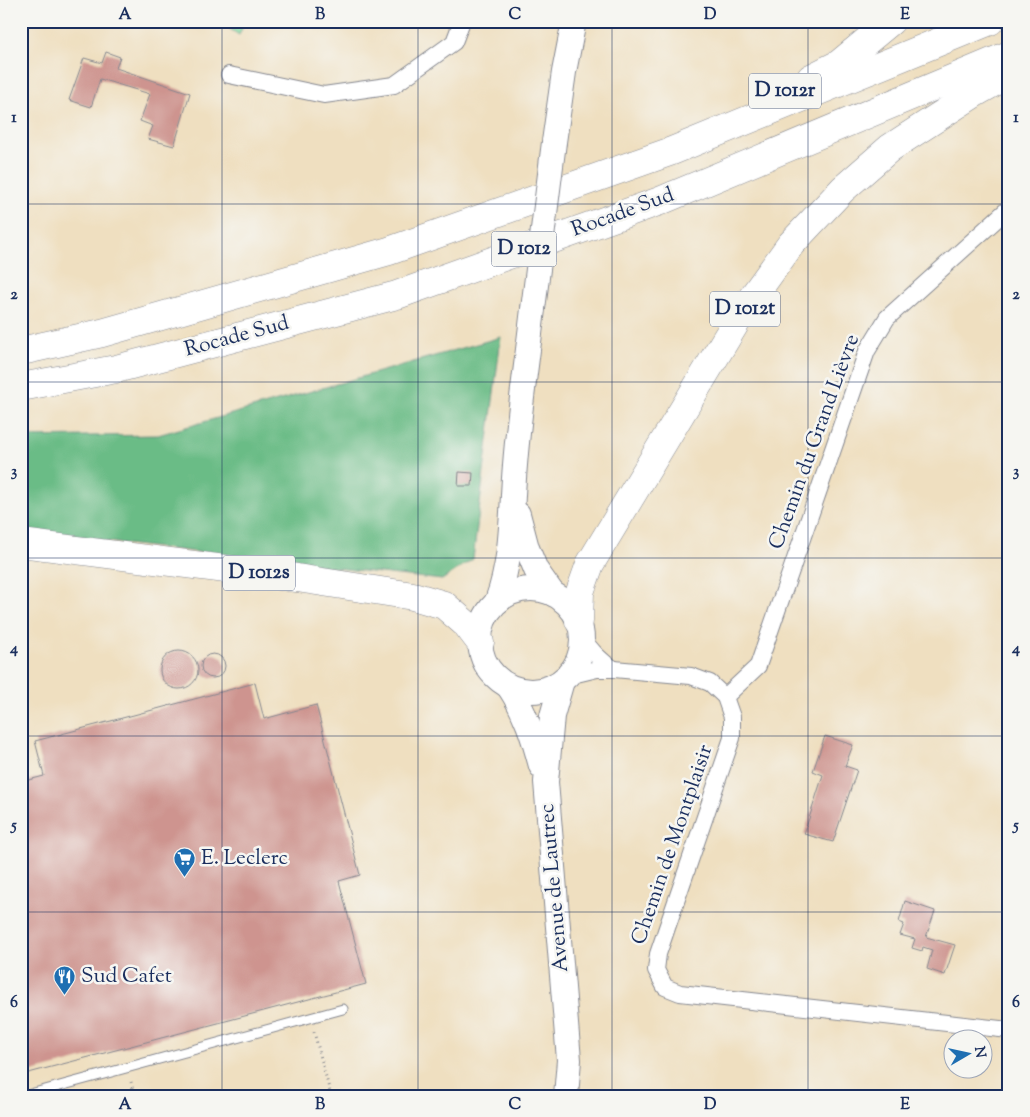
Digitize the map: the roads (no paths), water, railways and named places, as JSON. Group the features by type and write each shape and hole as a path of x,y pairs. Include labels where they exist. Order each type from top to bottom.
{"highway":[{"name":"D 1012r","path":"672,151 839,64 891,21"},
{"name":"Rocade Sud","path":"21,351 102,333 389,251 672,151 990,21"},
{"name":"Rocade Sud","path":"21,387 116,369 397,295 660,200 1009,55"},
{"name":"D 1012t","path":"581,630 580,592 590,564 744,309 791,244 843,189 890,148 1009,74"},
{"name":"D 1012s","path":"21,543 297,578 413,596 444,605 467,625 480,642"}],"main road":[{"path":"496,602 504,581 509,551 517,442 533,309 554,142 564,72 574,21"},
{"path":"513,490 527,548 536,570 553,594"},
{"path":"524,589 539,589 553,594 568,605 581,630 581,652 576,665 565,679 549,688 536,691 522,691 509,687 497,679 488,668 482,656 480,642 481,627 487,613 496,602 509,593 524,589"},
{"name":"Avenue de Lautrec","path":"565,679 552,716 546,782 568,1060 566,1096"},
{"path":"509,687 522,706 530,725 546,782"}],"street":[{"path":"229,75 324,95 394,85 454,42 462,21"},
{"name":"Chemin du Grand Lièvre","path":"725,697 758,666 868,351 877,335 887,318 1009,208"},
{"path":"581,630 594,654 614,669"},
{"path":"565,679 597,669 691,676 710,683 725,697"},
{"name":"Chemin de Montplaisir","path":"725,697 732,717 732,738 658,954 656,970 666,988 680,993 1009,1030"}],"lane":[{"path":"23,1096 344,1009"}],"place":[{"name":"E. Leclerc","path":"185,878"},
{"name":"Sud Cafet","path":"65,996"}]}
